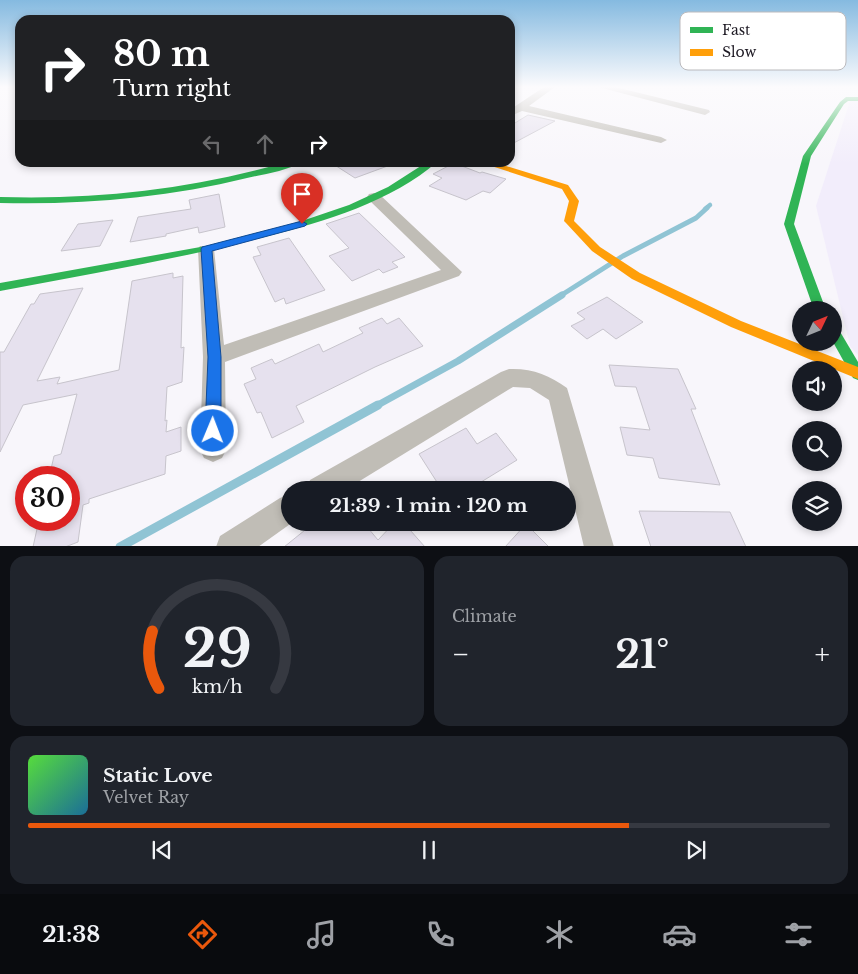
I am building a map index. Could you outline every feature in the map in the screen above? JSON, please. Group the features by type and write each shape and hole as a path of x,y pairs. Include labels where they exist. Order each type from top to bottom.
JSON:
{"street":[{"path":"543,112 661,140"},
{"path":"817,301 789,224 808,156 836,112"},
{"path":"0,200 60,201 145,193 202,185 277,167"},
{"path":"1,289 206,249 302,224 352,207 374,197 391,189 425,167"},
{"path":"499,167 565,187 574,202 569,221 596,249 636,276 736,324 858,374"},
{"path":"214,357 453,272 374,197"},
{"path":"206,249 214,357 213,450"},
{"path":"842,347 858,374"},
{"path":"335,481 509,378 526,376 543,382 559,395 599,546"},
{"path":"230,546 281,514"}],"shaded area":[{"path":"846,112 858,112 858,355 850,346 842,313 842,301 839,301 816,206"}],"building":[{"path":"528,115 555,121 515,142 515,123"},
{"path":"338,167 385,167 355,178"},
{"path":"446,167 464,167 506,179 490,193 483,191 466,200 429,186 442,178 433,174"},
{"path":"219,194 225,227 199,233 198,227 166,234 166,236 130,242 138,217 191,209 189,200"},
{"path":"359,213 405,257 392,262 398,267 383,273 379,269 352,281 329,256 349,248 326,224"},
{"path":"113,220 100,246 61,251 78,224"},
{"path":"289,238 325,290 286,304 284,298 275,302 253,257 261,255 257,247"},
{"path":"173,273 173,278 183,276 181,348 184,347 182,382 167,387 165,421 167,420 166,432 181,427 181,451 166,456 165,474 89,499 89,503 83,505 80,527 80,466 52,466 54,456 61,454 77,394 23,405 0,452 0,352 4,352 31,304 34,304 40,294 83,288 37,381 60,377 57,384 119,370 132,281"},
{"path":"607,297 643,322 616,339 603,329 587,339 571,326 585,319 577,313"},
{"path":"382,318 387,324 399,318 423,346 375,367 296,406 304,422 272,438 261,412 257,413 244,384 256,379 251,368 272,359 275,364 319,344 323,352 363,333 359,328"},
{"path":"609,365 678,369 696,409 691,409 720,485 659,478 653,458 627,455 620,427 650,430 636,387 615,386"},
{"path":"466,428 477,444 496,433 517,460 483,481 436,481 419,454"},
{"path":"639,511 730,512 746,546 651,546"},
{"path":"37,531 79,531 78,542 68,546 33,546"},
{"path":"304,531 370,531 378,540 386,531 411,531 424,546 285,546"},
{"path":"520,531 533,531 548,546 506,546"}],"waterway":[{"path":"705,209 710,205"},
{"path":"560,296 623,256 696,218 707,208"},
{"path":"376,406 458,361 562,295"},
{"path":"122,546 378,405"}],"traffic: fast":[{"path":"817,301 789,224 807,156 836,112"},
{"path":"0,200 74,200 150,194 226,181 280,167"},
{"path":"0,287 206,249 302,224 352,207 391,189 425,167"},
{"path":"842,347 858,374"}],"traffic: slow":[{"path":"499,167 565,187 574,201 569,221 596,249 636,276 736,324 858,373"}],"route":[{"path":"213,431 214,357 206,249 302,224"}]}
